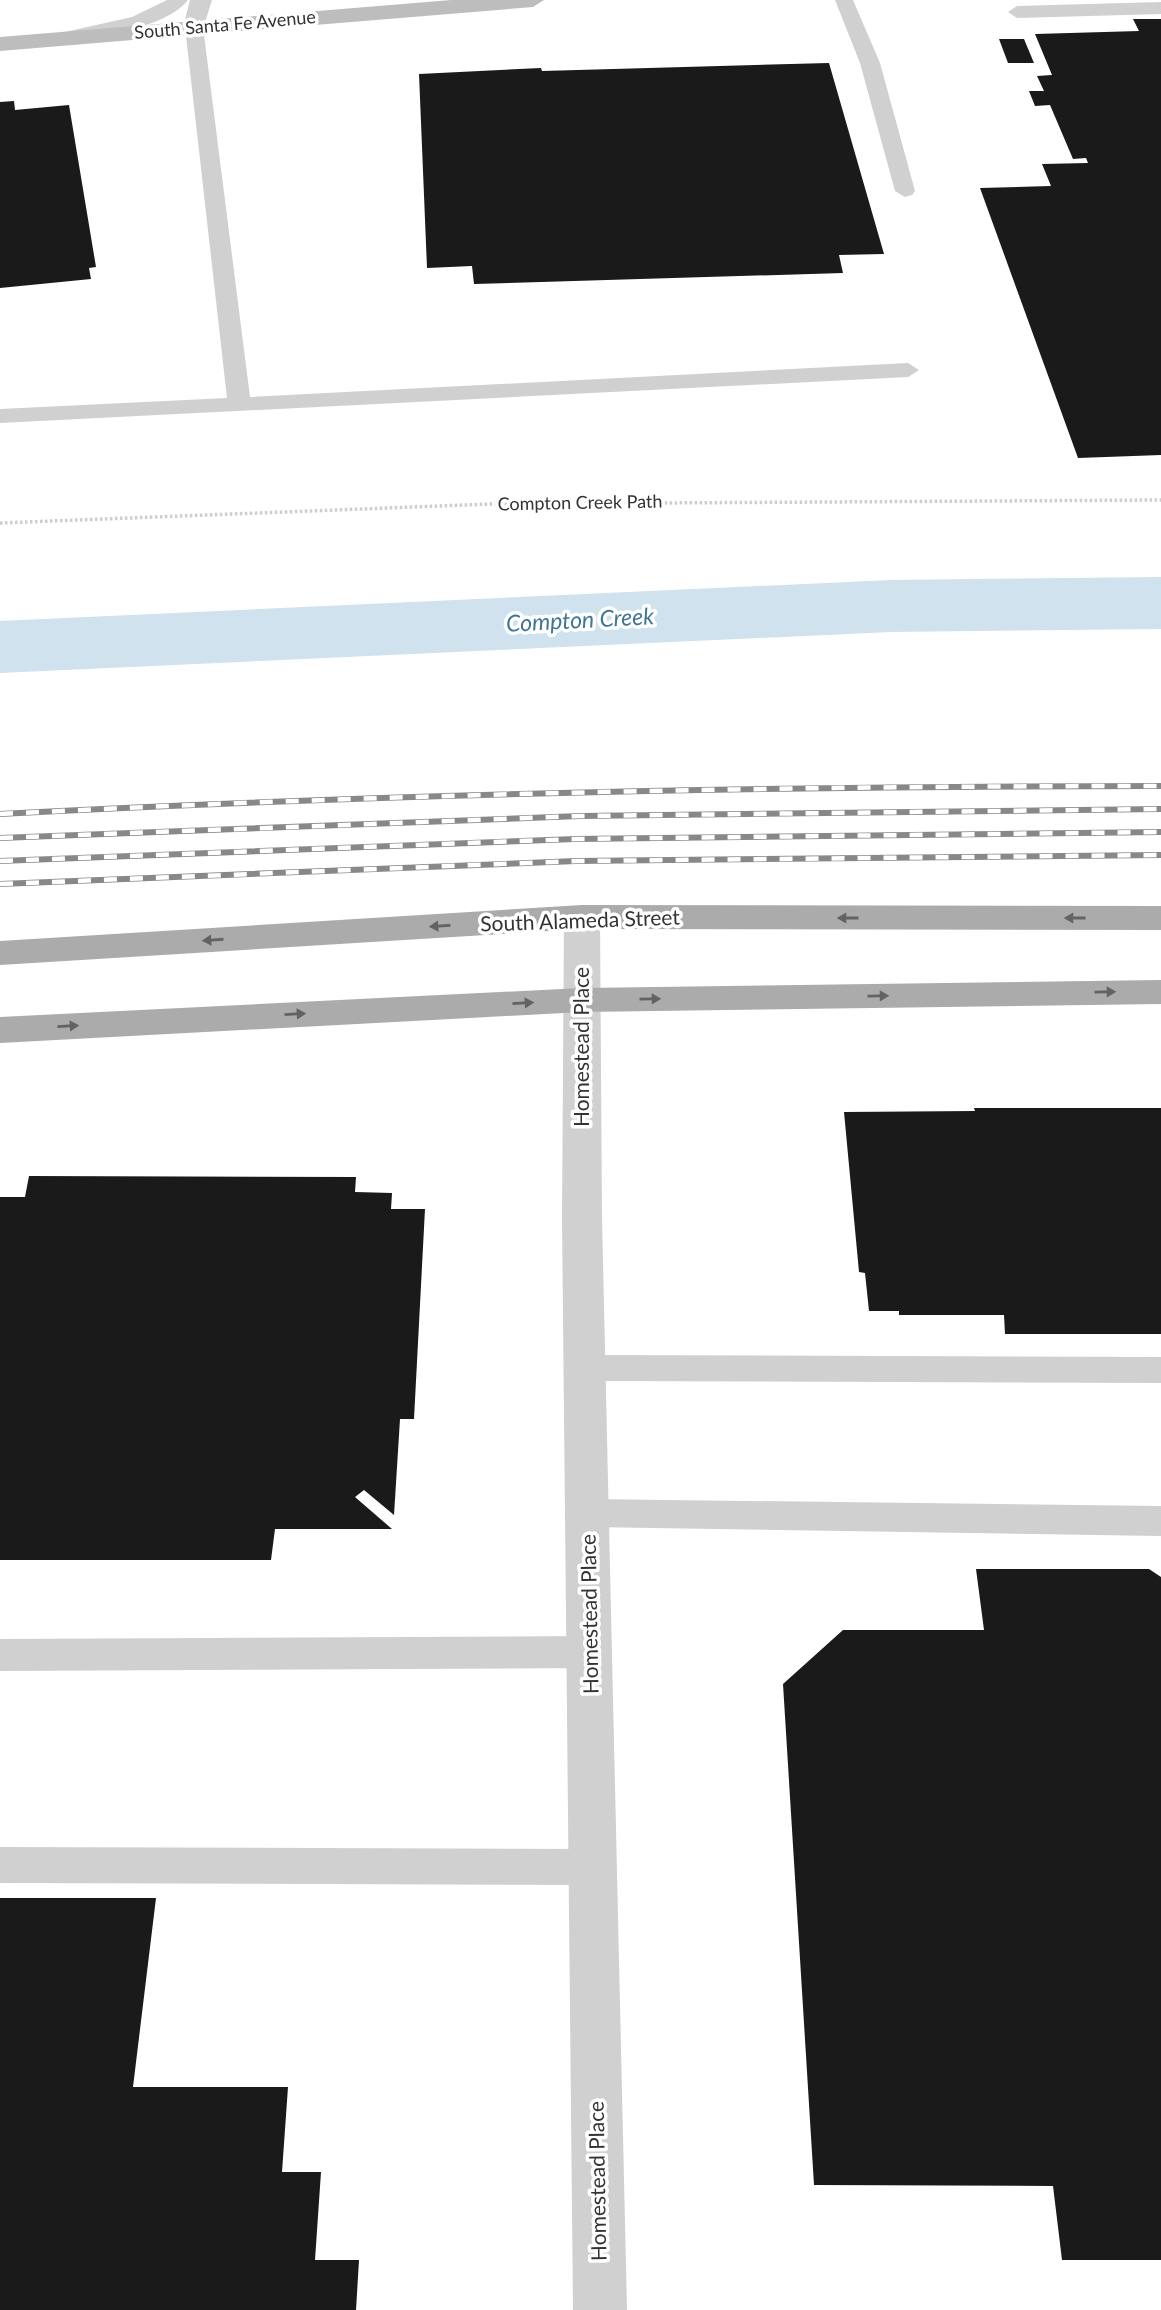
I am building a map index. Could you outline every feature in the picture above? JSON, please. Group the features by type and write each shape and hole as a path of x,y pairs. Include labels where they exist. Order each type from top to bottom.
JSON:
{"main road":[{"name":"South Santa Fe Avenue","path":"0,44 533,0"},
{"name":"South Alameda Street","path":"0,953 582,917 1161,918"},
{"path":"0,1030 582,1000 1161,992"}],"street":[{"path":"194,27 201,0"},
{"name":"Homestead Place","path":"582,917 582,1218 587,1368 600,2310"}],"lane":[{"path":"63,38 140,19 168,8 179,0"},
{"path":"844,0 870,63 905,191"},
{"path":"1017,12 1161,8"},
{"path":"194,27 239,404"},
{"path":"0,416 908,370"},
{"path":"587,1368 1161,1370"},
{"path":"589,1513 1161,1521"},
{"path":"0,1655 591,1652"},
{"path":"0,1865 594,1867"}],"path":[{"name":"Compton Creek Path","path":"0,523 491,504 1161,500"}],"building":[{"path":"1133,19 1161,19 1161,455 1078,458 980,188 1051,186 1042,164 1088,163 1086,158 1073,159 1050,105 1035,106 1029,91 1044,91 1037,76 1052,75 1035,34 1139,31"},
{"path":"999,39 1024,39 1034,63 1008,63"},
{"path":"829,63 884,254 839,255 843,273 474,284 472,266 427,268 419,74 541,68 542,71"},
{"path":"14,101 15,110 69,105 96,267 89,268 91,279 0,288 0,102"},
{"path":"974,1108 1161,1108 1161,1334 1005,1334 1004,1315 899,1315 899,1311 869,1311 865,1273 859,1272 844,1112 975,1111"},
{"path":"29,1176 356,1177 355,1192 392,1193 391,1209 425,1209 414,1419 400,1419 394,1515 364,1490 355,1497 392,1529 275,1529 271,1560 0,1560 0,1197 25,1197"},
{"path":"976,1569 1149,1569 1161,1577 1161,2260 1062,2260 1053,2186 814,2185 783,1684 843,1630 984,1630"},
{"path":"0,1898 156,1898 133,2087 288,2087 282,2172 321,2172 315,2260 359,2260 356,2310 0,2310"}],"waterway":[{"name":"Compton Creek","path":"0,647 891,606 1161,603"}],"railway":[{"path":"0,814 580,792 1161,786"},
{"path":"0,838 580,816 1161,809"},
{"path":"0,861 575,839 1161,832"},
{"path":"0,884 576,861 1161,855"}]}
